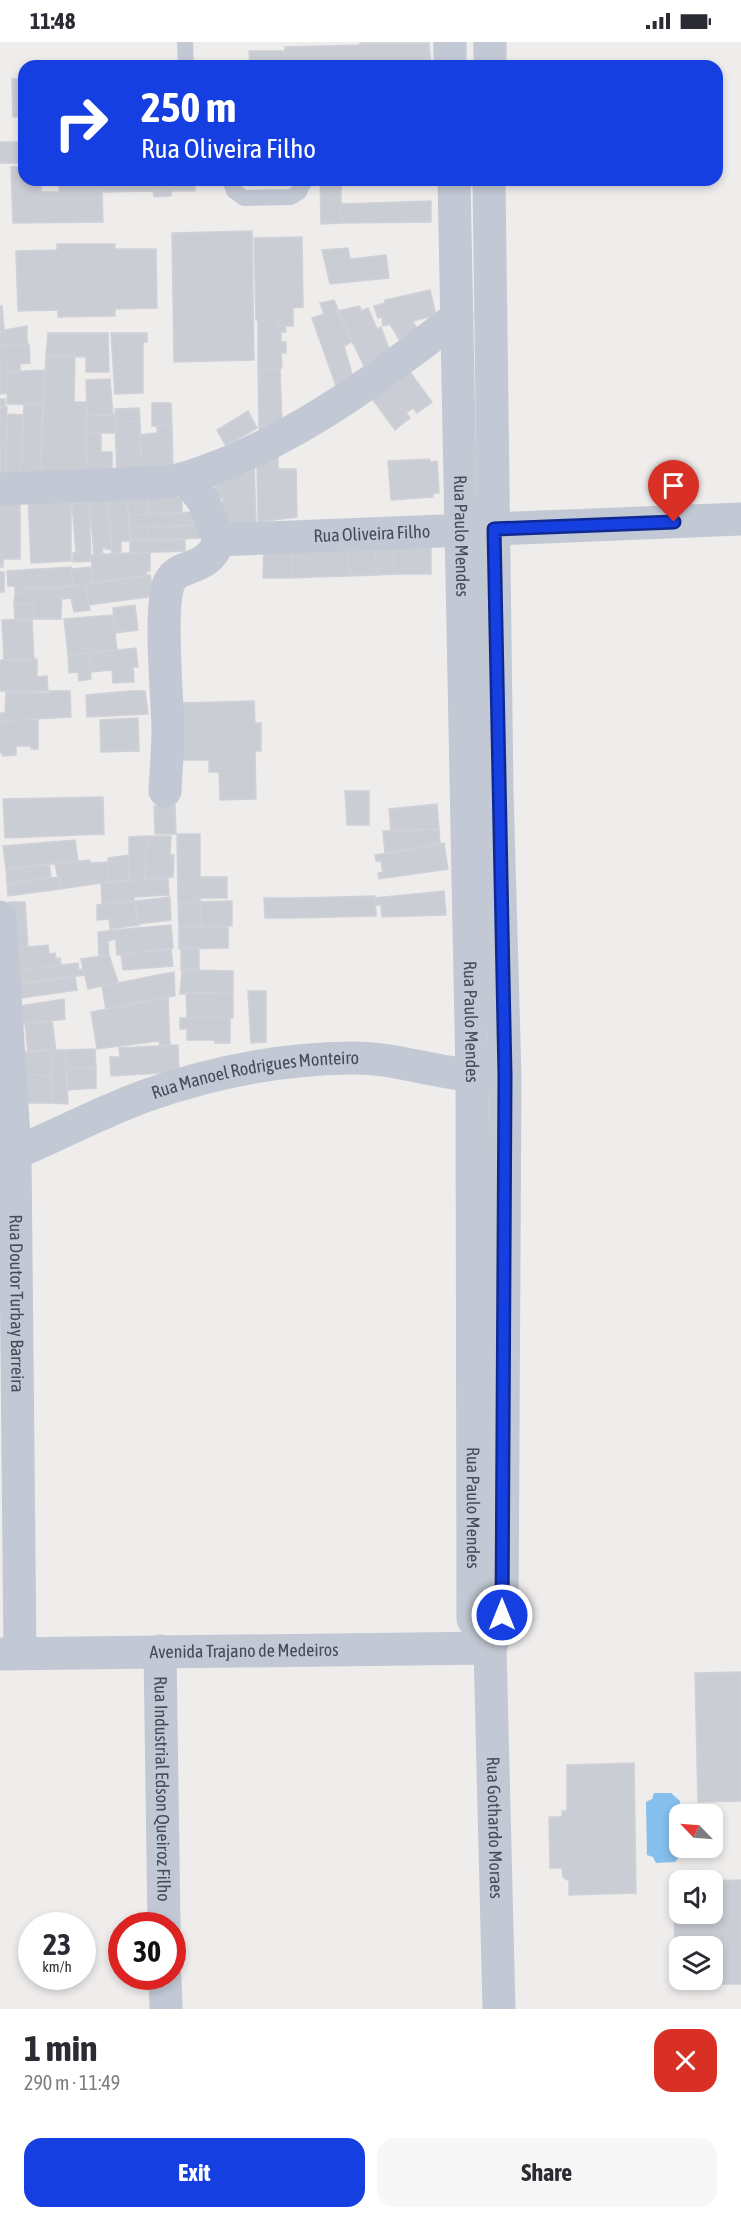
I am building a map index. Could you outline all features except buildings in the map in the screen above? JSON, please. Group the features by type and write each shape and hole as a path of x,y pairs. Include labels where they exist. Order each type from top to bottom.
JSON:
{"street":[{"path":"450,42 450,60"},
{"path":"490,42 490,60"},
{"name":"Rua Paulo Mendes","path":"454,186 460,428 478,529 497,792 505,1076 502,1615 490,1648"},
{"name":"Rua Paulo Mendes","path":"489,186 493,426 478,529 465,791 472,1077 473,1619 490,1648"},
{"path":"0,489 187,479 265,447 337,405 457,317"},
{"path":"460,428 493,426"},
{"path":"165,791 168,730 165,621 169,584 176,574 205,562 215,552 219,540 204,502 187,479"},
{"name":"Rua Oliveira Filho","path":"219,540 741,519"},
{"path":"465,791 497,792"},
{"name":"Rua Doutor Turbay Barreira","path":"0,917 15,1153 10,1654"},
{"name":"Rua Manoel Rodrigues Monteiro","path":"15,1153 143,1097 238,1070 350,1058 392,1060 472,1077 505,1076"},
{"name":"Avenida Trajano de Medeiros","path":"10,1654 490,1648"},
{"name":"Rua Gothardo Moraes","path":"490,1648 499,2009"},
{"name":"Rua Industrial Edson Queiroz Filho","path":"160,1651 164,1912"},
{"path":"165,1990 166,2009"}],"lane":[{"path":"185,42 186,60"},
{"path":"232,186 234,191 244,198 291,197 299,192 302,186"}],"water":[{"path":"654,1793 671,1793 680,1801 680,1804 669,1804 669,1858 678,1858 675,1862 656,1863 653,1857 647,1855 646,1802 652,1799"}],"route":[{"path":"502,1615 505,1076 497,792 494,529 674,522"}]}
